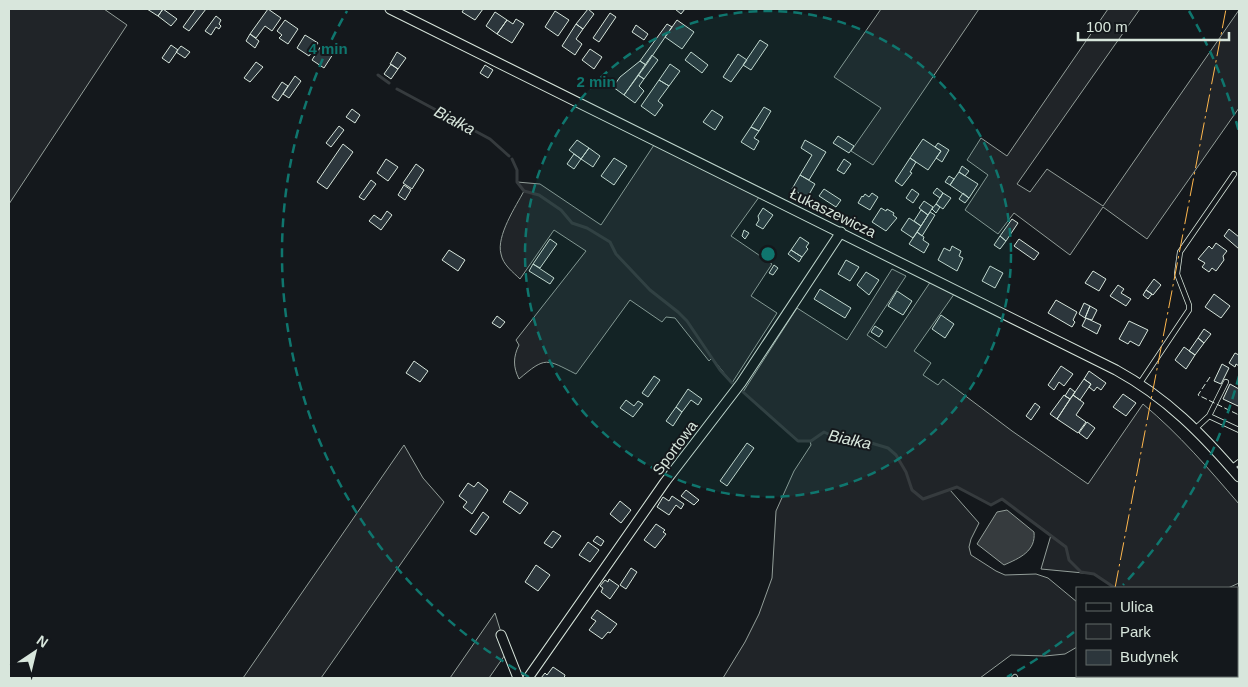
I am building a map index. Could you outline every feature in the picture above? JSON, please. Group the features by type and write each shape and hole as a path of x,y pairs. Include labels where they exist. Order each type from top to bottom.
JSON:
{"street":[{"name":"Łukaszewicza","path":"390,9 656,142 842,232 1140,383 1175,410 1239,477"},
{"name":"Sportowa","path":"528,678 654,498 741,383 842,232"},
{"path":"501,635 518,678"}],"lane":[{"path":"1140,383 1189,310 1177,274 1180,252 1234,174"},
{"path":"1195,429 1209,416 1226,382"},
{"path":"1209,416 1239,430"},
{"path":"1231,468 1239,462"}],"green space":[{"path":"9,9 104,9 127,25 9,204"},
{"path":"881,9 979,9 873,165 851,151 881,108 834,77"},
{"path":"1108,9 1140,9 1017,184 1030,192 1047,169 1103,206 1239,10 1239,108 1147,239 1103,207 1070,255 1014,213 998,234 965,210 988,175 967,160 981,138 1007,156"},
{"path":"656,142 762,193 731,236 772,264 751,296 777,313 732,383 712,358 709,361 675,318 666,317 662,322 630,300 576,374 558,365 546,362 535,366 519,379 515,366 519,345 516,340 586,251 554,230 520,279 511,271 502,258 500,247 504,230 524,191 517,182 540,184 601,225"},
{"path":"892,269 906,276 867,335 886,348 933,278 957,290 914,351 931,363 923,375 938,385 943,379 1012,431 1088,484 1143,404 1193,452 1239,504 1239,583 1230,587 1114,587 1094,574 1041,569 1051,535 1002,499 991,505 957,487 950,490 979,523 969,547 971,555 1005,575 1036,574 1048,578 1076,601 1076,648 1065,654 1045,656 1011,655 980,678 723,678 745,642 759,614 772,578 776,511 794,471 811,445 810,441 798,441 743,392 797,308 847,340"},
{"path":"404,445 423,478 444,502 321,678 243,678"},
{"path":"495,613 507,652 489,678 450,678"}],"shaded area":[{"path":"1007,510 1034,532 1034,539 1026,553 1004,565 977,544 997,512"}],"building":[{"path":"147,9 163,9 158,16"},
{"path":"163,9 177,19 171,26 158,16"},
{"path":"196,9 206,9 189,31 183,27"},
{"path":"268,9 281,18 272,31 265,26 256,38 250,34"},
{"path":"464,9 483,9 475,20 462,12"},
{"path":"588,9 594,14 583,29 576,24"},
{"path":"675,9 685,9 681,14"},
{"path":"555,11 569,20 558,36 545,27"},
{"path":"495,12 507,20 497,34 486,26"},
{"path":"610,13 616,17 599,42 593,38"},
{"path":"216,16 221,20 219,24 221,26 219,29 216,27 211,35 205,31"},
{"path":"516,19 524,24 512,43 497,34 507,20 513,24"},
{"path":"285,20 298,29 288,44 279,38 282,35 277,31"},
{"path":"677,20 694,32 682,49 665,37"},
{"path":"576,24 583,29 576,39 582,44 575,55 562,46"},
{"path":"667,24 672,27 646,65 640,61"},
{"path":"636,25 648,34 644,40 632,32"},
{"path":"250,34 259,41 255,48 246,41"},
{"path":"305,35 318,43 309,56 297,48"},
{"path":"760,40 768,45 751,70 743,65"},
{"path":"171,45 178,50 169,63 162,58"},
{"path":"181,46 190,52 185,58 176,52"},
{"path":"321,46 333,54 324,68 312,60"},
{"path":"590,49 602,57 594,69 582,60"},
{"path":"397,52 406,58 398,69 390,64"},
{"path":"691,52 708,65 702,73 685,60"},
{"path":"738,54 747,60 731,82 723,77"},
{"path":"652,55 658,60 644,79 638,75"},
{"path":"640,61 646,65 624,95 613,87 620,77"},
{"path":"256,62 263,67 250,82 244,78"},
{"path":"391,64 398,69 391,79 384,74"},
{"path":"670,64 680,71 669,86 659,80"},
{"path":"485,65 493,70 488,78 480,73"},
{"path":"638,75 644,79 639,86 644,91 635,103 624,95"},
{"path":"295,76 301,81 289,98 283,94"},
{"path":"659,80 669,86 658,101 663,105 655,116 641,106"},
{"path":"282,82 288,86 278,101 272,97"},
{"path":"764,107 771,111 759,131 751,127"},
{"path":"352,109 360,115 355,123 346,117"},
{"path":"712,110 723,117 715,130 703,122"},
{"path":"339,126 344,130 331,147 326,143"},
{"path":"751,127 759,131 754,138 759,141 754,150 741,142"},
{"path":"838,136 854,146 849,153 833,143"},
{"path":"923,139 941,151 928,170 910,158"},
{"path":"577,140 589,148 581,159 569,150"},
{"path":"805,140 826,152 809,180 800,175 812,155 801,148"},
{"path":"938,143 949,150 942,162 936,158 941,151 935,147"},
{"path":"343,144 353,152 327,189 317,182"},
{"path":"589,148 600,156 593,167 581,159"},
{"path":"574,154 581,159 574,169 567,164"},
{"path":"614,158 627,166 614,185 601,176"},
{"path":"910,158 916,162 910,172 912,173 902,186 895,181"},
{"path":"386,159 398,167 388,181 377,173"},
{"path":"844,159 851,164 844,174 837,170"},
{"path":"416,164 424,170 412,189 403,183"},
{"path":"962,166 969,171 965,176 959,172"},
{"path":"959,172 978,184 969,198 950,185"},
{"path":"800,175 815,184 807,198 792,189"},
{"path":"949,176 954,179 950,185 945,182"},
{"path":"371,180 376,184 364,200 359,197"},
{"path":"404,185 411,190 405,200 398,195"},
{"path":"937,188 943,193 940,198 933,193"},
{"path":"824,189 841,200 836,207 819,196"},
{"path":"912,189 919,194 913,203 906,198"},
{"path":"872,193 878,197 870,210 858,203 862,196 865,194 869,197"},
{"path":"943,193 951,198 943,209 936,204"},
{"path":"963,193 969,198 965,203 959,199"},
{"path":"924,201 933,207 928,215 919,208"},
{"path":"936,204 940,207 936,213 932,209"},
{"path":"763,208 773,215 763,229 756,225 759,220 758,216"},
{"path":"881,208 894,213 893,215 897,218 886,231 872,222"},
{"path":"921,210 928,215 921,226 914,221"},
{"path":"387,211 392,215 381,230 369,221 374,215 381,220"},
{"path":"930,212 935,215 922,236 917,232"},
{"path":"909,218 921,226 913,238 901,230"},
{"path":"1012,219 1018,223 1006,241 1000,236"},
{"path":"1229,229 1239,237 1239,249 1224,236"},
{"path":"744,230 749,233 745,239 742,236"},
{"path":"917,232 929,244 924,253 909,244"},
{"path":"1000,236 1006,241 1000,249 994,245"},
{"path":"800,237 809,243 806,247 808,249 802,257 791,250"},
{"path":"550,239 557,244 540,268 533,264"},
{"path":"1019,239 1039,253 1034,260 1014,246"},
{"path":"1216,243 1227,251 1223,256 1224,260 1216,271 1212,268 1209,272 1202,267 1205,263 1198,259 1209,246 1212,249"},
{"path":"952,246 961,251 959,256 963,258 957,271 938,260 944,248 950,251"},
{"path":"449,250 465,260 458,271 442,260"},
{"path":"791,250 802,257 799,262 788,254"},
{"path":"846,260 859,267 850,281 838,274"},
{"path":"533,264 554,278 550,284 529,271"},
{"path":"774,265 778,268 773,275 769,273"},
{"path":"990,266 1003,273 995,288 982,281"},
{"path":"1093,271 1106,279 1099,291 1085,283"},
{"path":"866,272 879,280 869,295 857,285"},
{"path":"1154,279 1161,285 1153,295 1146,290"},
{"path":"1118,285 1124,289 1121,293 1131,299 1126,306 1110,296"},
{"path":"820,289 851,308 845,318 814,299"},
{"path":"1146,290 1152,294 1148,299 1143,295"},
{"path":"897,291 912,301 903,315 888,306"},
{"path":"1214,294 1230,306 1221,318 1205,307"},
{"path":"1056,300 1077,312 1072,327 1048,313"},
{"path":"1084,303 1090,306 1085,318 1079,314"},
{"path":"1090,306 1097,310 1092,320 1085,318"},
{"path":"941,315 954,324 945,338 932,329"},
{"path":"497,316 505,322 500,328 492,323"},
{"path":"1086,318 1101,325 1097,334 1082,326"},
{"path":"1129,321 1148,330 1139,346 1130,341 1128,344 1119,339"},
{"path":"875,326 883,331 879,337 871,332"},
{"path":"1204,329 1211,334 1204,343 1198,338"},
{"path":"1198,338 1204,343 1195,355 1189,351"},
{"path":"1184,347 1195,355 1186,369 1175,360"},
{"path":"1235,353 1239,355 1239,366 1236,364 1235,367 1229,363"},
{"path":"414,361 428,371 420,382 406,373"},
{"path":"1222,364 1229,368 1221,384 1214,381"},
{"path":"1061,366 1073,374 1064,386 1059,382 1054,390 1048,385"},
{"path":"1089,371 1106,383 1101,390 1097,387 1094,391 1089,387 1091,384 1084,379"},
{"path":"654,376 660,380 648,397 642,393"},
{"path":"1084,379 1091,384 1080,400 1073,395"},
{"path":"1230,384 1239,389 1238,406 1223,399"},
{"path":"1070,388 1075,392 1070,399 1065,396"},
{"path":"688,389 702,399 698,405 691,400 682,412 676,407"},
{"path":"1123,394 1136,403 1126,416 1113,407"},
{"path":"1064,395 1070,399 1057,419 1050,414"},
{"path":"1073,395 1084,403 1076,415 1086,422 1078,433 1057,419"},
{"path":"626,400 634,406 638,401 643,404 633,417 620,408"},
{"path":"1035,403 1040,407 1031,420 1026,416"},
{"path":"676,407 682,412 673,426 666,421"},
{"path":"1087,422 1095,428 1087,439 1079,433"},
{"path":"747,443 754,448 727,486 720,481"},
{"path":"478,482 488,490 472,514 463,507 467,502 459,496 468,483 474,487"},
{"path":"686,490 699,500 694,505 681,496"},
{"path":"510,491 528,503 520,514 503,502"},
{"path":"672,496 684,504 681,509 676,505 669,515 657,507 663,497 669,501"},
{"path":"620,501 631,510 621,523 610,514"},
{"path":"483,512 489,517 476,535 470,531"},
{"path":"656,524 665,530 663,532 666,534 655,548 644,540"},
{"path":"553,531 561,536 552,548 544,543"},
{"path":"597,536 604,541 601,546 593,541"},
{"path":"588,542 599,550 590,562 579,555"},
{"path":"536,565 550,575 538,591 525,582"},
{"path":"631,568 637,572 626,589 620,585"},
{"path":"609,579 619,586 610,599 601,592 603,588 600,586 605,580 608,582"},
{"path":"597,610 617,624 602,639 589,630 596,621 591,618"},
{"path":"553,667 565,675 564,678 541,678 545,673 547,675"}],"waterway":[{"name":"Białka","path":"378,75 389,83"},
{"name":"Białka","path":"397,89 490,139 509,156"},
{"name":"Białka","path":"512,159 517,170 517,182 524,191 539,195 561,210 572,223 587,228 610,242 616,254 650,290 687,321 720,370 732,383"},
{"name":"Białka","path":"743,392 798,441 811,441 824,432 841,440 851,437 888,448 896,455 906,472 912,490 923,499 957,487 991,505 1002,499 1066,547 1069,560 1081,572 1094,574 1114,587"}],"fence":[{"path":"1210,377 1198,395 1239,415"}],"power":[{"path":"1115,587 1226,9"}]}
